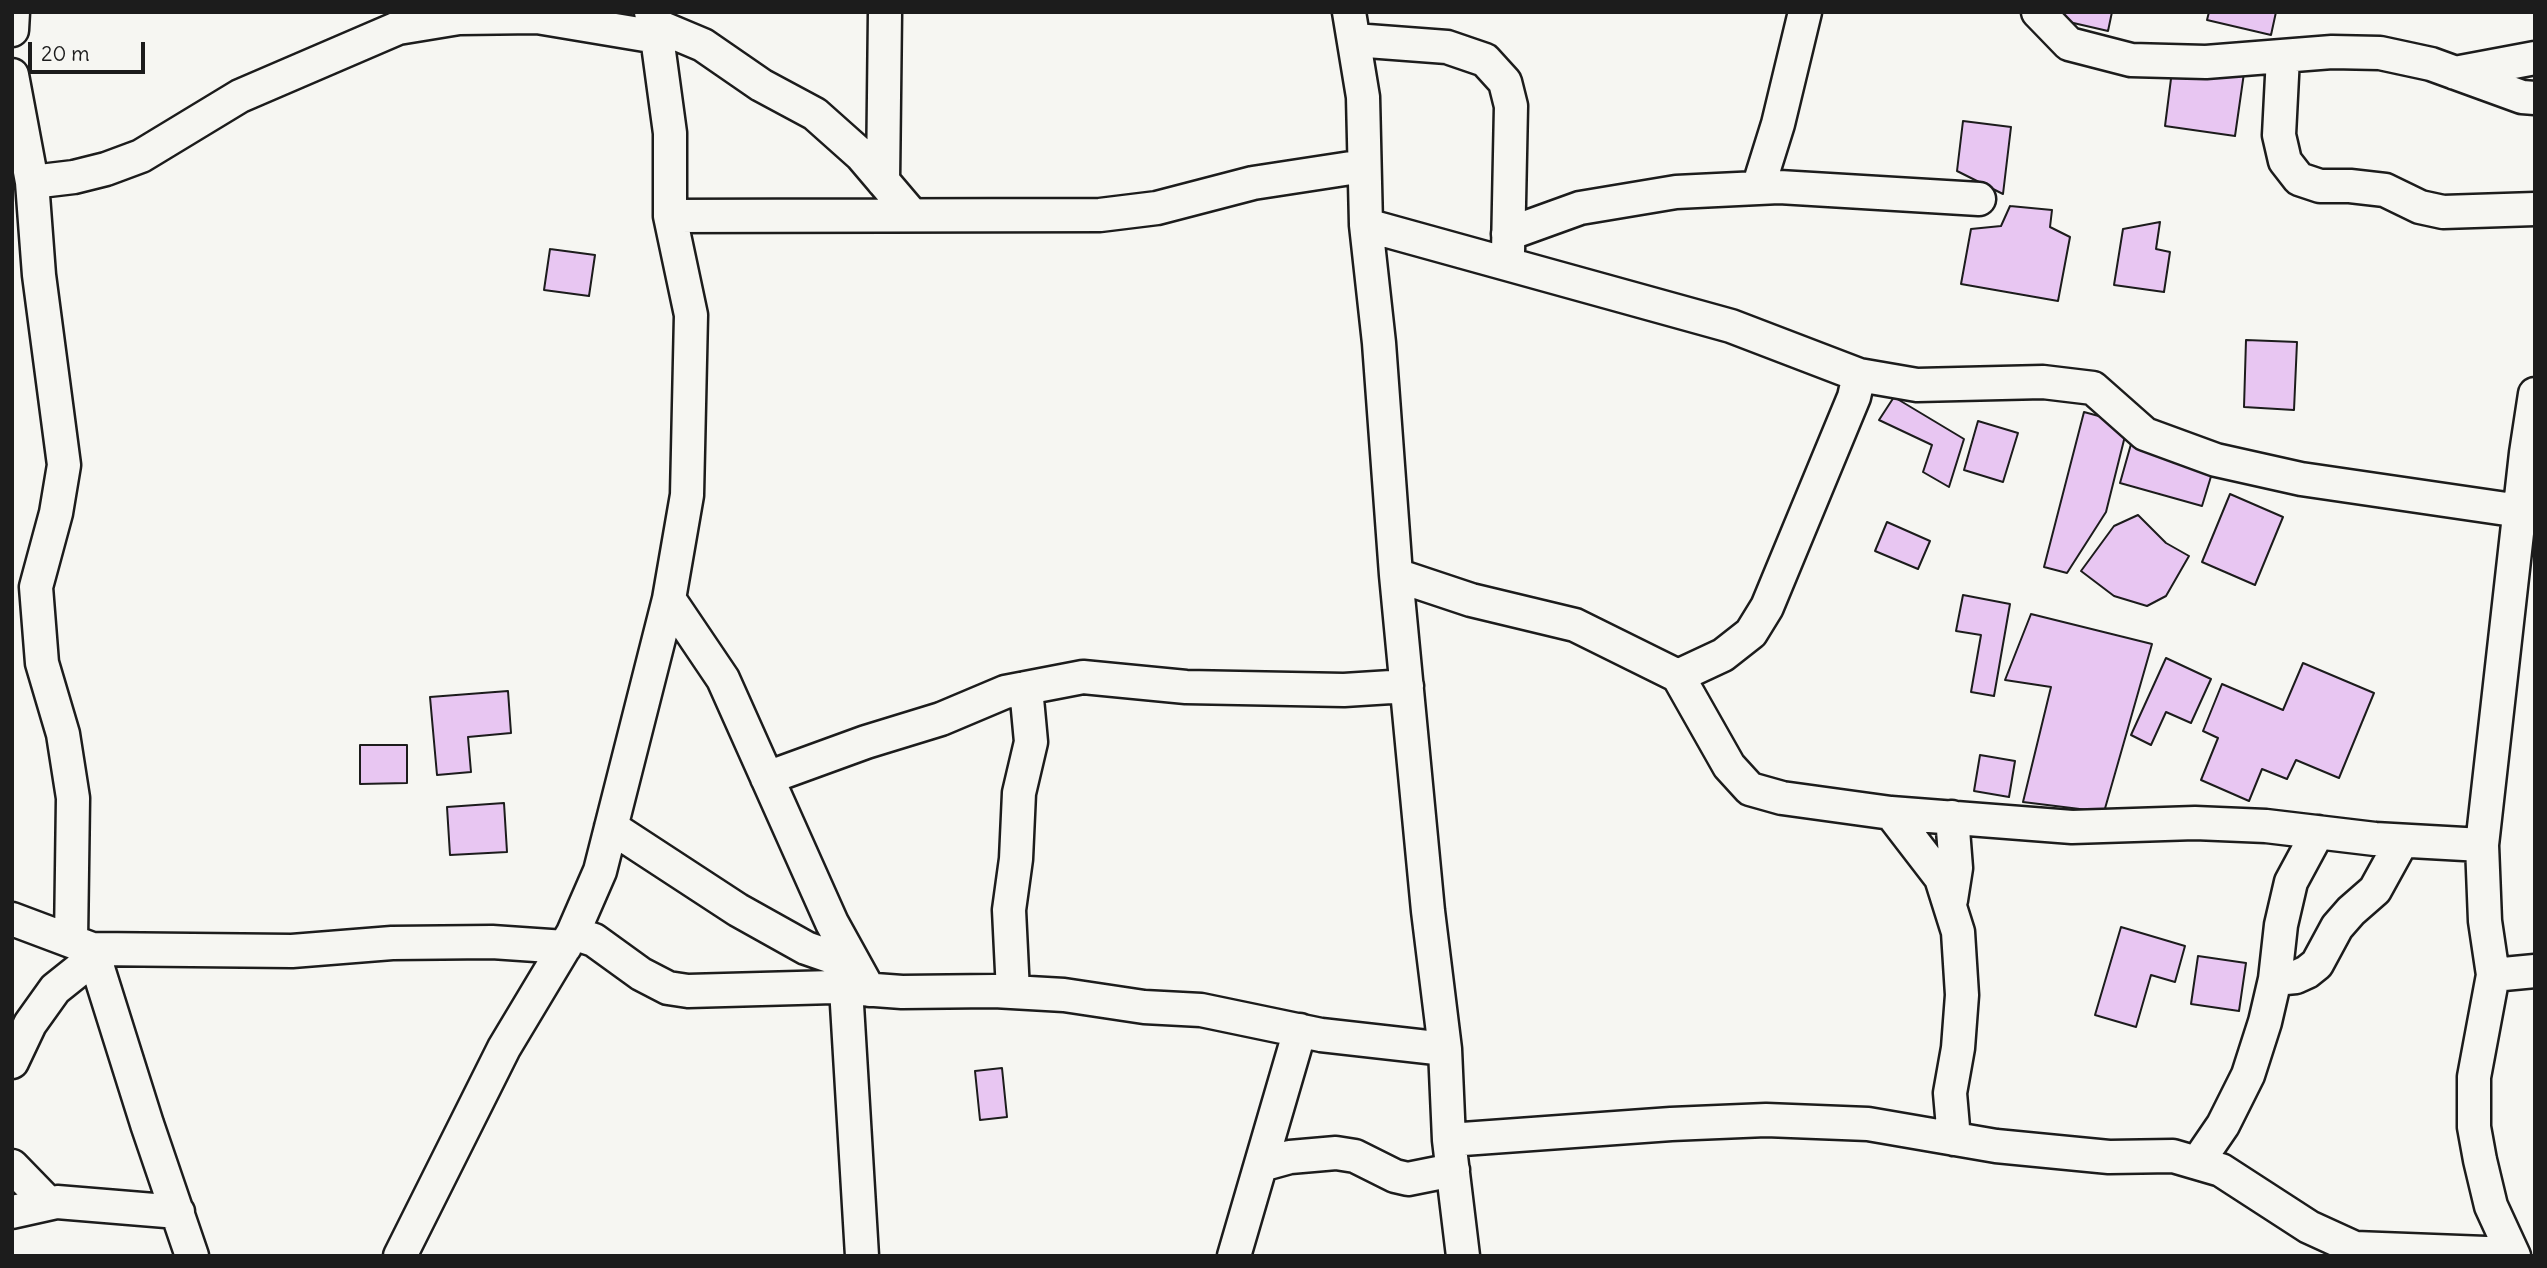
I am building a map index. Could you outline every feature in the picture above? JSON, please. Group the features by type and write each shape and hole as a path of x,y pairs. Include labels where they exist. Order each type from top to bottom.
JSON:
{"street":[{"path":"12,30 13,12"},
{"path":"883,181 885,12"},
{"path":"1758,188 1805,12"},
{"path":"2038,12 2070,44 2131,60 2206,62 2332,52 2380,52 2431,64 2522,97 2535,98"},
{"path":"32,182 74,177 141,156 240,96 398,28 466,15 537,17 654,24 703,45 761,85 815,114 861,155 912,215"},
{"path":"400,1256 504,1048 569,940 600,871 669,599 687,495 691,315 670,216 670,133 654,24"},
{"path":"1463,1256 1451,1155 1445,1049 1428,911 1396,575 1379,343 1366,225 1363,97 1351,26 1447,47 1485,60 1505,82 1511,106 1508,248"},
{"path":"2283,57 2279,135 2285,161 2299,179 2320,186 2385,190 2420,207 2443,212 2535,209"},
{"path":"2455,73 2535,58"},
{"path":"12,75 32,182 38,275 64,465 56,513 36,587 42,663 63,734 73,798 86,949 192,1256"},
{"path":"670,216 1112,214 1157,208 1253,183 1364,166"},
{"path":"1508,248 1580,208 1676,192 1779,187 1979,199"},
{"path":"1366,225 1508,248 1731,326 1859,375 1917,385 2043,382 2093,388 2146,434 2216,460 2301,479 2520,511"},
{"path":"1678,676 1723,655 1751,633 1767,607 1854,397 1859,375"},
{"path":"1261,1165 1290,1157 1336,1153 1356,1156 1395,1176 1408,1179 1451,1155 1671,1124 1766,1120 1868,1124 1996,1146 2109,1157 2173,1156 2221,1170 2309,1227 2356,1248 2513,1255 2491,1206 2474,1127 2474,1077 2493,975 2485,921 2482,845 2535,394"},
{"path":"1396,575 1471,600 1575,625 1678,676 1729,766 1750,789 1782,798 1891,813 2072,827 2195,822 2266,826 2402,841 2482,845"},
{"path":"669,599 723,679 857,981 862,1256"},
{"path":"767,778 866,742 941,719 1004,692 1083,677 1186,687 1344,690 1407,686"},
{"path":"1013,992 1009,911 1016,859 1019,793 1031,742 1026,688"},
{"path":"1891,813 1941,878 1958,932 1962,995 1958,1048 1950,1093 1954,1139"},
{"path":"1950,908 1956,868 1952,817"},
{"path":"611,827 857,981"},
{"path":"2197,1163 2223,1125 2248,1075 2275,979 2281,925 2291,882 2318,832"},
{"path":"2275,979 2296,977 2317,964 2337,927 2375,890 2402,841"},
{"path":"12,919 86,949 292,951 392,943 594,940 641,974 668,988 688,991 857,981 1064,995 1144,1007 1201,1010 1300,1030 1445,1049"},
{"path":"12,1062 30,1024 86,949"},
{"path":"2493,975 2535,971"},
{"path":"1234,1256 1300,1030"},
{"path":"12,1166 48,1203"},
{"path":"12,1212 48,1203 89,1203 178,1212"}],"building":[{"path":"2056,12 2112,12 2108,31 2056,19"},
{"path":"2209,12 2276,12 2271,35 2207,20"},
{"path":"2173,63 2244,73 2235,136 2165,126"},
{"path":"1963,121 2011,127 2003,194 1957,171"},
{"path":"2010,206 2052,210 2050,227 2070,237 2058,301 1961,284 1971,229 2001,226"},
{"path":"2160,222 2156,249 2170,252 2164,292 2114,285 2123,229"},
{"path":"550,249 595,255 589,296 544,290"},
{"path":"2246,340 2297,342 2294,410 2244,407"},
{"path":"1894,397 1964,439 1949,487 1923,472 1932,445 1879,420"},
{"path":"2084,412 2128,424 2106,512 2067,573 2044,567"},
{"path":"1978,421 2018,433 2003,482 1964,470"},
{"path":"2133,437 2216,460 2202,506 2120,483"},
{"path":"2230,494 2283,517 2255,585 2202,562"},
{"path":"2138,515 2166,543 2189,556 2166,596 2147,606 2114,596 2081,571 2114,526"},
{"path":"1887,522 1930,541 1918,569 1875,551"},
{"path":"1963,595 2010,604 1994,696 1971,692 1981,635 1956,631"},
{"path":"2031,614 2152,644 2104,812 2023,802 2051,687 2005,680"},
{"path":"2166,658 2211,679 2191,723 2166,712 2151,745 2131,735"},
{"path":"2303,663 2374,693 2339,778 2296,760 2287,779 2262,769 2249,801 2201,780 2218,738 2203,731 2222,684 2283,710"},
{"path":"508,691 511,733 468,737 471,772 437,775 430,697"},
{"path":"360,745 407,745 407,783 360,784"},
{"path":"1980,755 2015,761 2009,797 1974,791"},
{"path":"504,803 507,852 450,855 447,807"},
{"path":"2121,927 2185,946 2175,982 2151,975 2136,1027 2095,1015"},
{"path":"2198,956 2246,963 2239,1011 2191,1004"},
{"path":"1002,1068 1007,1117 980,1120 975,1071"}]}
